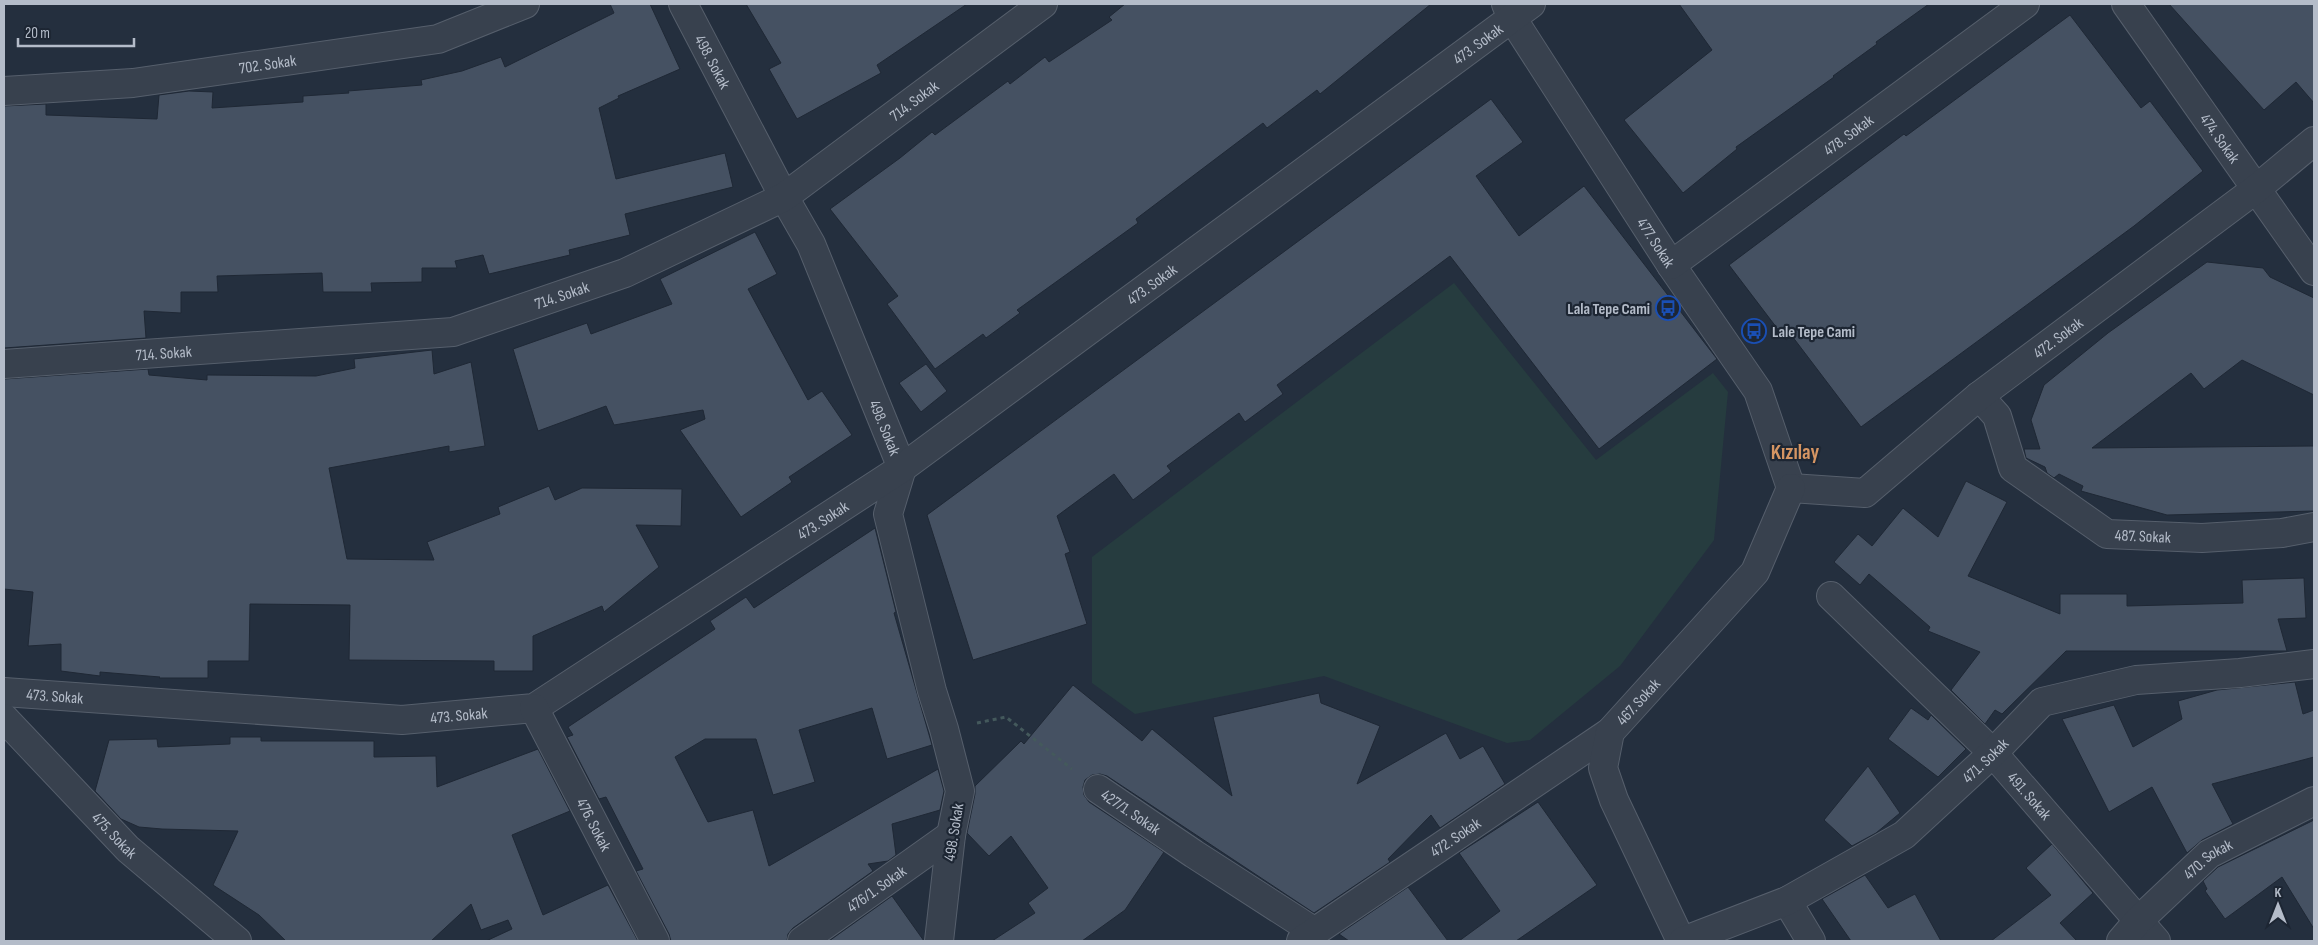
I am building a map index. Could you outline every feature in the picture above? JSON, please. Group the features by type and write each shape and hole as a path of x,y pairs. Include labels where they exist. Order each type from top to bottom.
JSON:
{"street":[{"name":"702. Sokak","path":"4,91 133,83 438,39 524,4"},
{"name":"498. Sokak","path":"683,4 784,197 811,244 902,468 888,514 932,691 960,792 951,835 939,941"},
{"name":"714. Sokak","path":"4,364 453,332 625,273 784,197 1043,4"},
{"name":"478. Sokak","path":"1671,265 2025,4"},
{"name":"474. Sokak","path":"2126,4 2314,271"},
{"name":"477. Sokak","path":"1517,8 1671,265 1758,391 1791,488"},
{"name":"473. Sokak","path":"4,692 402,720 534,708 902,468 1517,8"},
{"name":"472. Sokak","path":"1791,488 1865,493 1979,396 2256,189 2314,141"},
{"name":"487. Sokak","path":"1979,396 1997,416 2013,468 2107,534 2202,538 2282,532 2314,527"},
{"name":"467. Sokak","path":"1682,941 1608,784 1603,768 1610,732 1755,572 1791,488"},
{"name":"491. Sokak","path":"1831,596 1993,753 2129,931 2156,941"},
{"name":"471. Sokak","path":"1682,941 1787,901 1904,835 1993,753 2042,702 2136,680 2240,673 2314,664"},
{"name":"476. Sokak","path":"534,708 656,941"},
{"name":"475. Sokak","path":"4,718 128,849 237,941"},
{"name":"472. Sokak","path":"1308,936 1610,732"},
{"name":"427/1. Sokak","path":"1098,789 1194,854 1308,936"},
{"name":"470. Sokak","path":"2129,931 2209,854 2314,801"},
{"name":"476/1. Sokak","path":"802,941 951,835"},
{"path":"1787,901 1811,941"}],"path":[{"name":"427/1. Sokak","path":"944,729 1006,717 1098,789"}],"green space":[{"path":"1454,283 1596,460 1713,373 1728,392 1714,540 1620,666 1530,740 1507,743 1324,676 1135,714 1092,683 1092,557"}],"building":[{"path":"610,4 650,4 680,69 618,96 619,98 599,108 616,179 725,153 733,187 625,214 630,235 569,250 570,255 489,274 483,255 455,261 457,268 422,268 422,282 371,283 372,292 323,292 322,273 217,276 218,292 181,292 181,313 144,311 146,338 4,348 4,106 46,104 46,115 157,119 159,95 189,91 213,92 212,108 303,102 303,96 422,85 421,80 462,71 501,57 505,67 614,13"},
{"path":"746,4 967,4 877,65 881,73 797,119 769,69 781,63"},
{"path":"1125,4 1431,4 1320,94 1317,90 1267,128 1263,123 1136,219 1138,223 1017,310 1020,313 986,338 983,334 935,369 887,304 898,296 830,209 932,132 935,135 1008,81 1010,84 1045,57 1049,62 1112,20 1109,17"},
{"path":"1679,4 1929,4 1876,42 1877,44 1834,77 1736,147 1737,149 1683,193 1624,120 1712,50"},
{"path":"2169,4 2314,4 2314,103 2296,82 2264,110"},
{"path":"2070,15 2141,108 2150,101 2203,171 2134,226 1861,427 1792,336 1786,340 1729,265 1904,134 1906,136"},
{"path":"1491,99 1523,142 1476,176 1519,236 1584,186 1717,359 1599,449 1450,256 1277,385 1283,394 1245,422 1239,413 1167,466 1171,471 1133,500 1114,474 1057,516 1070,552 1065,554 1087,624 973,660 927,515"},
{"path":"755,232 777,274 748,289 808,400 822,391 852,435 789,477 792,482 741,517 680,430 705,419 703,410 614,425 606,406 538,431 513,349 587,323 591,334 672,304 660,279"},
{"path":"2207,262 2263,268 2270,277 2314,298 2314,395 2242,360 2204,389 2191,373 2092,448 2314,446 2314,511 2167,515 2081,491 2083,486 2059,474 2054,478 2047,473 2045,467 2026,458 2024,449 2040,449 2031,420 2044,385 2108,333"},
{"path":"432,350 434,374 471,362 485,446 449,452 449,446 329,468 347,559 434,560 427,542 500,514 498,507 549,486 555,500 582,488 682,489 681,526 636,525 659,567 604,612 602,606 533,636 533,671 494,671 494,661 349,660 350,605 250,604 249,661 208,661 208,678 159,678 100,672 100,676 61,671 61,644 28,646 33,592 4,589 4,379 148,369 149,375 207,380 207,375 316,376 355,368 354,359"},
{"path":"926,364 947,391 921,412 899,383"},
{"path":"1966,481 2007,502 1968,576 2060,614 2060,594 2127,594 2127,606 2243,603 2242,580 2304,578 2306,618 2278,619 2287,651 2066,651 2002,714 1995,710 1985,724 1951,690 1980,652 1928,631 1930,627 1869,574 1860,585 1834,562 1858,534 1872,546 1903,508 1938,537"},
{"path":"875,528 896,612 894,613 932,745 887,759 872,708 799,730 815,782 773,795 756,739 705,739 675,757 708,822 753,810 769,866 938,769 944,791 940,810 892,824 896,855 888,861 868,864 873,871 793,928 788,934 787,941 671,941 636,871 643,869 606,797 599,799 567,737 573,735 568,727 715,629 710,621 746,597 754,608"},
{"path":"2295,682 2303,714 2314,710 2314,757 2212,784 2233,824 2202,840 2187,853 2152,787 2109,812 2062,719 2114,705 2133,747 2182,719 2178,701 2217,690"},
{"path":"1073,685 1142,741 1152,729 1232,796 1213,717 1319,693 1321,703 1380,726 1357,784 1446,733 1460,759 1483,746 1505,784 1440,828 1431,815 1388,859 1390,862 1314,913 1107,776 1100,774 1092,775 1085,780 1083,787 1084,795 1089,802 1164,852 1125,910 1082,941 992,941 1035,913 1028,903 1048,888 1011,836 989,856 967,833 975,786 1021,741 1024,744"},
{"path":"1911,708 1928,720 1931,715 1966,749 1938,777 1888,739"},
{"path":"230,737 261,737 261,741 374,741 374,757 436,756 437,787 538,749 570,811 512,835 543,915 608,885 638,941 486,941 512,929 508,920 481,930 471,904 431,941 286,941 259,915 213,885 238,831 139,827 121,819 95,791 109,740 157,739 158,747 230,744"},
{"path":"1868,766 1900,813 1876,833 1852,846 1824,820"},
{"path":"1538,802 1597,885 1516,941 1459,941 1500,911 1459,853"},
{"path":"2314,820 2314,929 2282,877 2225,919 2205,891 2207,889 2203,881 2218,867"},
{"path":"2052,844 2093,893 2060,923 2077,941 1991,941 2051,895 2026,868"},
{"path":"1865,875 1888,908 1915,894 1941,941 1851,941 1822,899"},
{"path":"1408,887 1448,941 1349,941 1339,934"},
{"path":"892,896 924,941 829,941"}],"place":[{"name":"Lala Tepe Cami","path":"1668,308"},
{"name":"Lale Tepe Cami","path":"1754,331"}],"district":[{"name":"Kızılay","path":"1795,452"}]}
